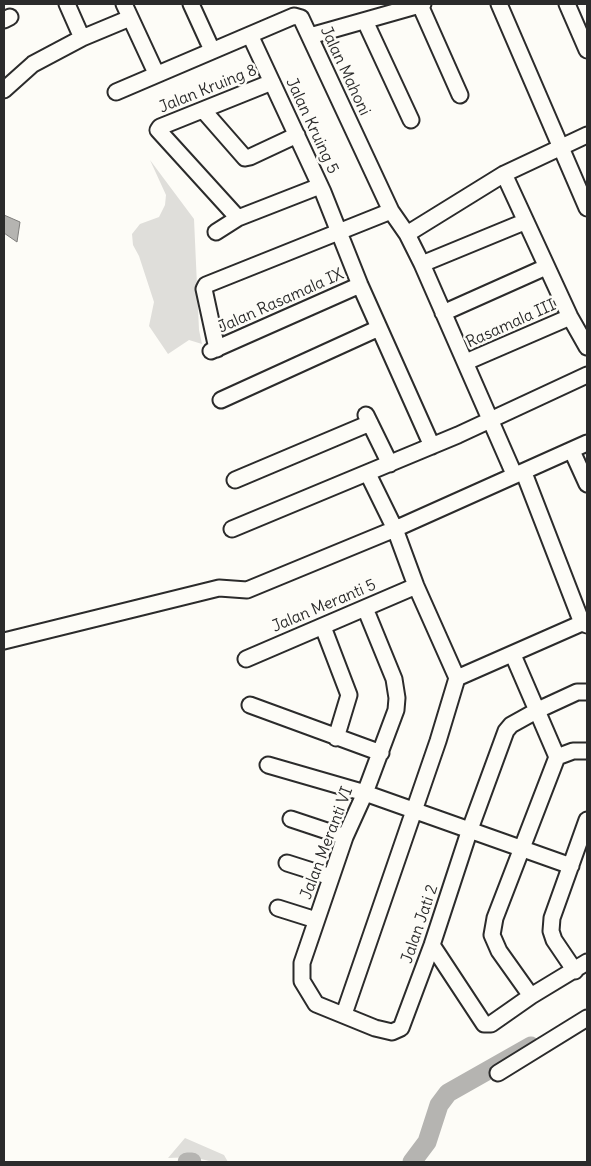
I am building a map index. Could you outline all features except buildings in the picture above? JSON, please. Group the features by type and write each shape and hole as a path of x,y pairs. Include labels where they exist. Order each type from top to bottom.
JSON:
{"street":[{"path":"67,4 82,38"},
{"path":"191,4 212,50"},
{"path":"310,36 422,4 460,95"},
{"path":"499,4 587,208"},
{"path":"567,4 587,50"},
{"path":"4,89 33,64 127,11 156,73"},
{"name":"Jalan Mahoni","path":"116,92 156,73 294,16 301,18 391,211 407,234 422,264 466,362 489,420 519,474 585,624"},
{"path":"365,21 411,120"},
{"name":"Jalan Kruing 5","path":"250,35 320,186 360,285 432,446"},
{"name":"Jalan Kruing 8","path":"238,218 158,130 160,127 272,82"},
{"path":"204,110 245,158 297,135"},
{"path":"407,234 504,174 587,135"},
{"path":"504,174 524,222 570,317 587,347"},
{"path":"216,232 238,218 320,186"},
{"path":"340,233 391,211"},
{"path":"422,264 524,222"},
{"name":"Jalan Rasamala IX","path":"340,233 206,286 204,289 211,319 214,350 360,285"},
{"path":"444,313 546,267"},
{"name":"Rasamala III","path":"466,362 570,317"},
{"path":"221,400 379,328"},
{"path":"232,530 368,474 587,375"},
{"path":"235,480 368,419 390,464"},
{"path":"4,641 219,588 247,590 395,529 587,443"},
{"path":"572,451 587,484"},
{"path":"344,1014 458,678 416,586 395,529 368,474"},
{"name":"Jalan Meranti 5","path":"246,659 416,586"},
{"name":"Jalan Meranti VI","path":"365,608 394,679 398,698 381,753 345,837 316,920 302,963 302,981 316,1004 375,1028 392,1032 401,1028"},
{"path":"458,678 585,624"},
{"path":"323,627 349,695 336,738"},
{"path":"513,655 557,757 520,849 495,918 492,935 499,951 530,996"},
{"name":"Jalan Jati 2","path":"401,1028 432,945 469,832 506,731 511,725 538,710 577,692 587,692"},
{"path":"250,704 336,738 381,753"},
{"path":"557,757 573,751 587,751"},
{"path":"268,764 365,793 469,832 571,866"},
{"path":"291,819 345,837"},
{"path":"432,945 484,1024 491,1024 530,996 581,966 554,940 551,930 552,918 587,820"},
{"path":"286,863 331,877"},
{"path":"278,908 316,920"},
{"path":"498,1073 587,1018"}],"shaded area":[{"path":"150,160 194,219 199,330 202,344 189,340 168,354 149,326 154,302 139,256 133,245 132,234 140,224 159,217 165,205 166,195"},
{"path":"4,215 20,222 17,242 4,233"},
{"path":"185,1138 224,1155 228,1162 213,1162 193,1157 168,1158"}],"waterway":[{"path":"412,1162 427,1142 439,1105 448,1093 531,1046"},
{"path":"187,1162 192,1162"}]}
